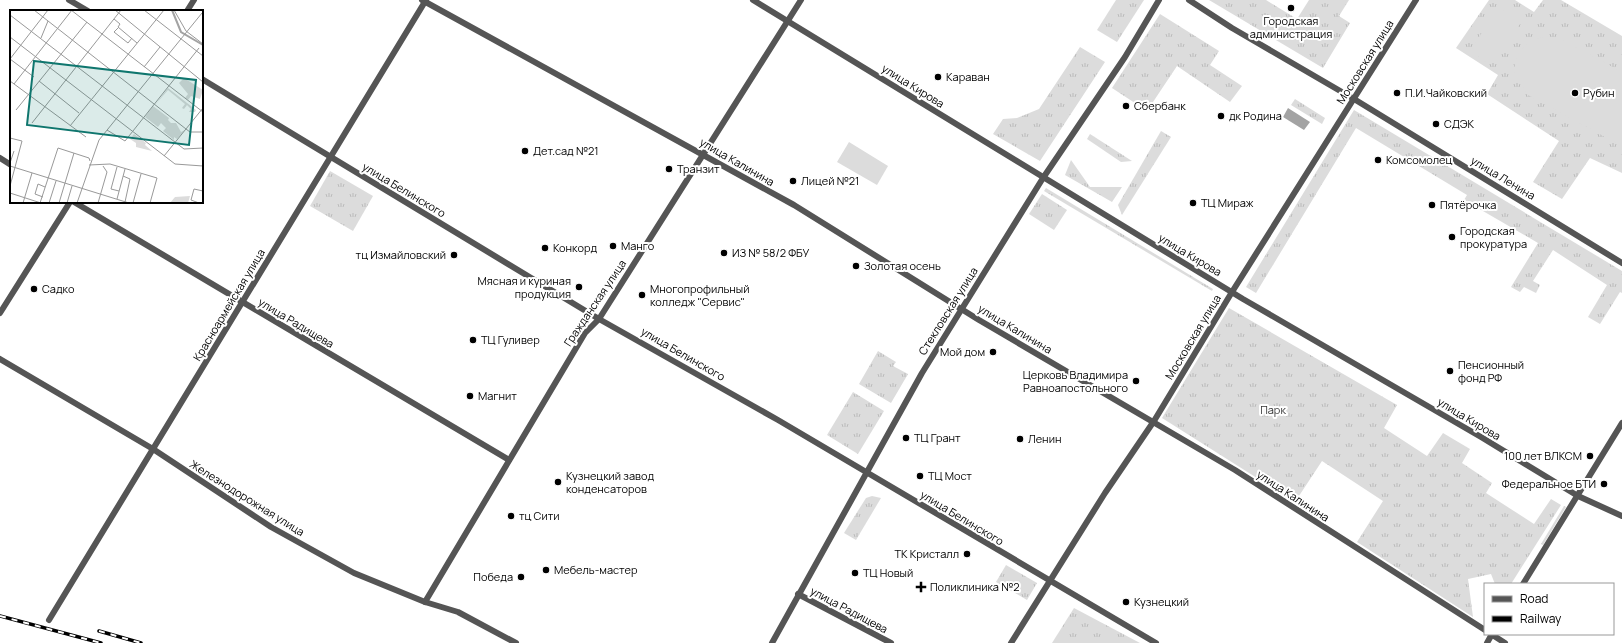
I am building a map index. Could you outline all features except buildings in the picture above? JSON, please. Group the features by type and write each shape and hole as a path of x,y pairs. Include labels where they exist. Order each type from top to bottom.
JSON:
{"street":[{"path":"69,0 86,10"},
{"path":"188,10 194,0"},
{"name":"улица Кирова","path":"752,0 1232,292 1443,414 1578,496 1622,516"},
{"name":"Гражданская улица","path":"426,602 509,460 586,333 599,319 801,0"},
{"name":"Стекловская улица","path":"772,643 865,473 922,373 1043,178 1125,57 1159,0"},
{"name":"улица Ленина","path":"1189,0 1232,28 1354,99 1622,263"},
{"name":"Московская улица","path":"1011,643 1105,493 1154,421 1232,292 1416,0"},
{"name":"улица Калинина","path":"424,1 794,205 961,309 1134,413 1154,421 1241,474 1484,629"},
{"name":"Красноармейская улица","path":"49,620 424,1"},
{"name":"улица Белинского","path":"203,80 330,158 599,319 778,420 865,473 1156,643"},
{"path":"0,158 10,164"},
{"path":"0,313 69,203"},
{"name":"улица Радищева","path":"76,203 509,460"},
{"name":"Железнодорожная улица","path":"0,360 153,449 277,531 358,575 426,602 458,612 516,643"},
{"path":"1524,583 1622,423"},
{"name":"улица Радищева","path":"798,594 891,643"},
{"path":"1493,635 1505,643"}],"green space":[{"path":"1116,0 1144,0 1117,42 1097,30"},
{"path":"1209,0 1266,0 1297,19 1309,0 1349,0 1339,16 1350,23 1323,68"},
{"path":"1489,0 1515,0 1534,12 1543,0 1561,0 1622,36 1622,173 1590,158 1562,199 1533,182 1559,141 1487,94 1498,75 1456,48"},
{"path":"1497,9 1511,12 1520,24 1496,63 1492,63 1481,59 1472,48"},
{"path":"1160,14 1219,51 1210,65 1242,86 1230,102 1177,66 1147,111 1112,88"},
{"name":"Рубин","path":"1542,37 1559,38 1622,72 1622,144 1618,144 1528,95 1525,91 1516,77 1515,63 1524,46 1535,39"},
{"path":"1080,47 1105,62 1040,161 993,134 1003,119 1017,118 1039,109"},
{"path":"1295,99 1325,118 1322,124 1291,105"},
{"path":"1354,110 1622,271 1622,293 1620,292 1600,324 1588,317 1607,285 1553,250 1533,281 1540,285 1536,293 1524,287 1520,292 1511,287 1538,243 1464,200 1467,195 1356,128 1256,293 1246,287"},
{"path":"1161,131 1171,137 1122,215 1118,205"},
{"path":"1090,134 1132,161 1121,162 1087,139"},
{"path":"849,142 888,166 877,185 837,162"},
{"path":"1071,160 1090,187 1122,187 1112,202 1065,175"},
{"path":"330,171 373,196 353,231 310,206"},
{"path":"1046,188 1213,289 1212,291 1044,191"},
{"path":"1042,194 1067,210 1054,230 1029,214"},
{"name":"Парк","path":"1229,308 1397,405 1384,428 1427,456 1443,433 1470,449 1462,463 1492,483 1486,493 1534,524 1551,499 1561,505 1512,583 1495,583 1491,574 1468,579 1473,617 1357,542 1383,501 1322,461 1295,502 1162,418"},
{"path":"878,351 896,362 893,366 908,374 891,403 859,384"},
{"path":"853,392 884,411 858,454 827,435"},
{"path":"872,496 881,498 856,540 844,533 866,498"},
{"path":"1564,506 1566,507 1543,545 1541,544"},
{"path":"1006,565 1037,583 1027,600 996,582"},
{"path":"1074,608 1140,643 1052,643"}],"shaded area":[{"path":"1288,108 1310,122 1304,130 1283,117"}],"railway":[{"path":"0,616 101,643"},
{"path":"99,631 141,643"}],"place":[{"name":"Городская администрация","path":"1291,8"},
{"name":"Караван","path":"938,77"},
{"name":"П.И.Чайковский","path":"1397,93"},
{"name":"Рубин","path":"1575,93"},
{"name":"Сбербанк","path":"1126,106"},
{"name":"дк Родина","path":"1221,116"},
{"name":"СДЭК","path":"1436,124"},
{"name":"Дет.сад №21","path":"525,151"},
{"name":"Комсомолец","path":"1378,160"},
{"name":"Транзит","path":"669,169"},
{"name":"Лицей №21","path":"793,181"},
{"name":"ТЦ Мираж","path":"1193,203"},
{"name":"Пятёрочка","path":"1432,205"},
{"name":"Городская прокуратура","path":"1452,237"},
{"name":"Манго","path":"613,246"},
{"name":"Конкорд","path":"545,248"},
{"name":"ИЗ № 58/2 ФБУ","path":"724,253"},
{"name":"тц Измайловский","path":"454,255"},
{"name":"Золотая осень","path":"856,266"},
{"name":"Мясная и куриная продукция","path":"579,287"},
{"name":"Садко","path":"34,289"},
{"name":"Многопрофильный колледж \"Сервис\"","path":"642,295"},
{"name":"ТЦ Гуливер","path":"473,340"},
{"name":"Мой дом","path":"993,352"},
{"name":"Пенсионный фонд РФ","path":"1450,371"},
{"name":"Церковь Владимира Равноапостольного","path":"1136,381"},
{"name":"Магнит","path":"470,396"},
{"name":"ТЦ Грант","path":"906,438"},
{"name":"Ленин","path":"1020,439"},
{"name":"100 лет ВЛКСМ","path":"1590,456"},
{"name":"ТЦ Мост","path":"920,476"},
{"name":"Кузнецкий завод конденсаторов","path":"558,482"},
{"name":"Федеральное БТИ","path":"1604,484"},
{"name":"тц Сити","path":"511,516"},
{"name":"ТК Кристалл","path":"967,554"},
{"name":"Мебель-мастер","path":"546,570"},
{"name":"ТЦ Новый","path":"855,573"},
{"name":"Победа","path":"521,577"},
{"name":"Поликлиника №2","path":"921,587"},
{"name":"Кузнецкий","path":"1126,602"}]}
